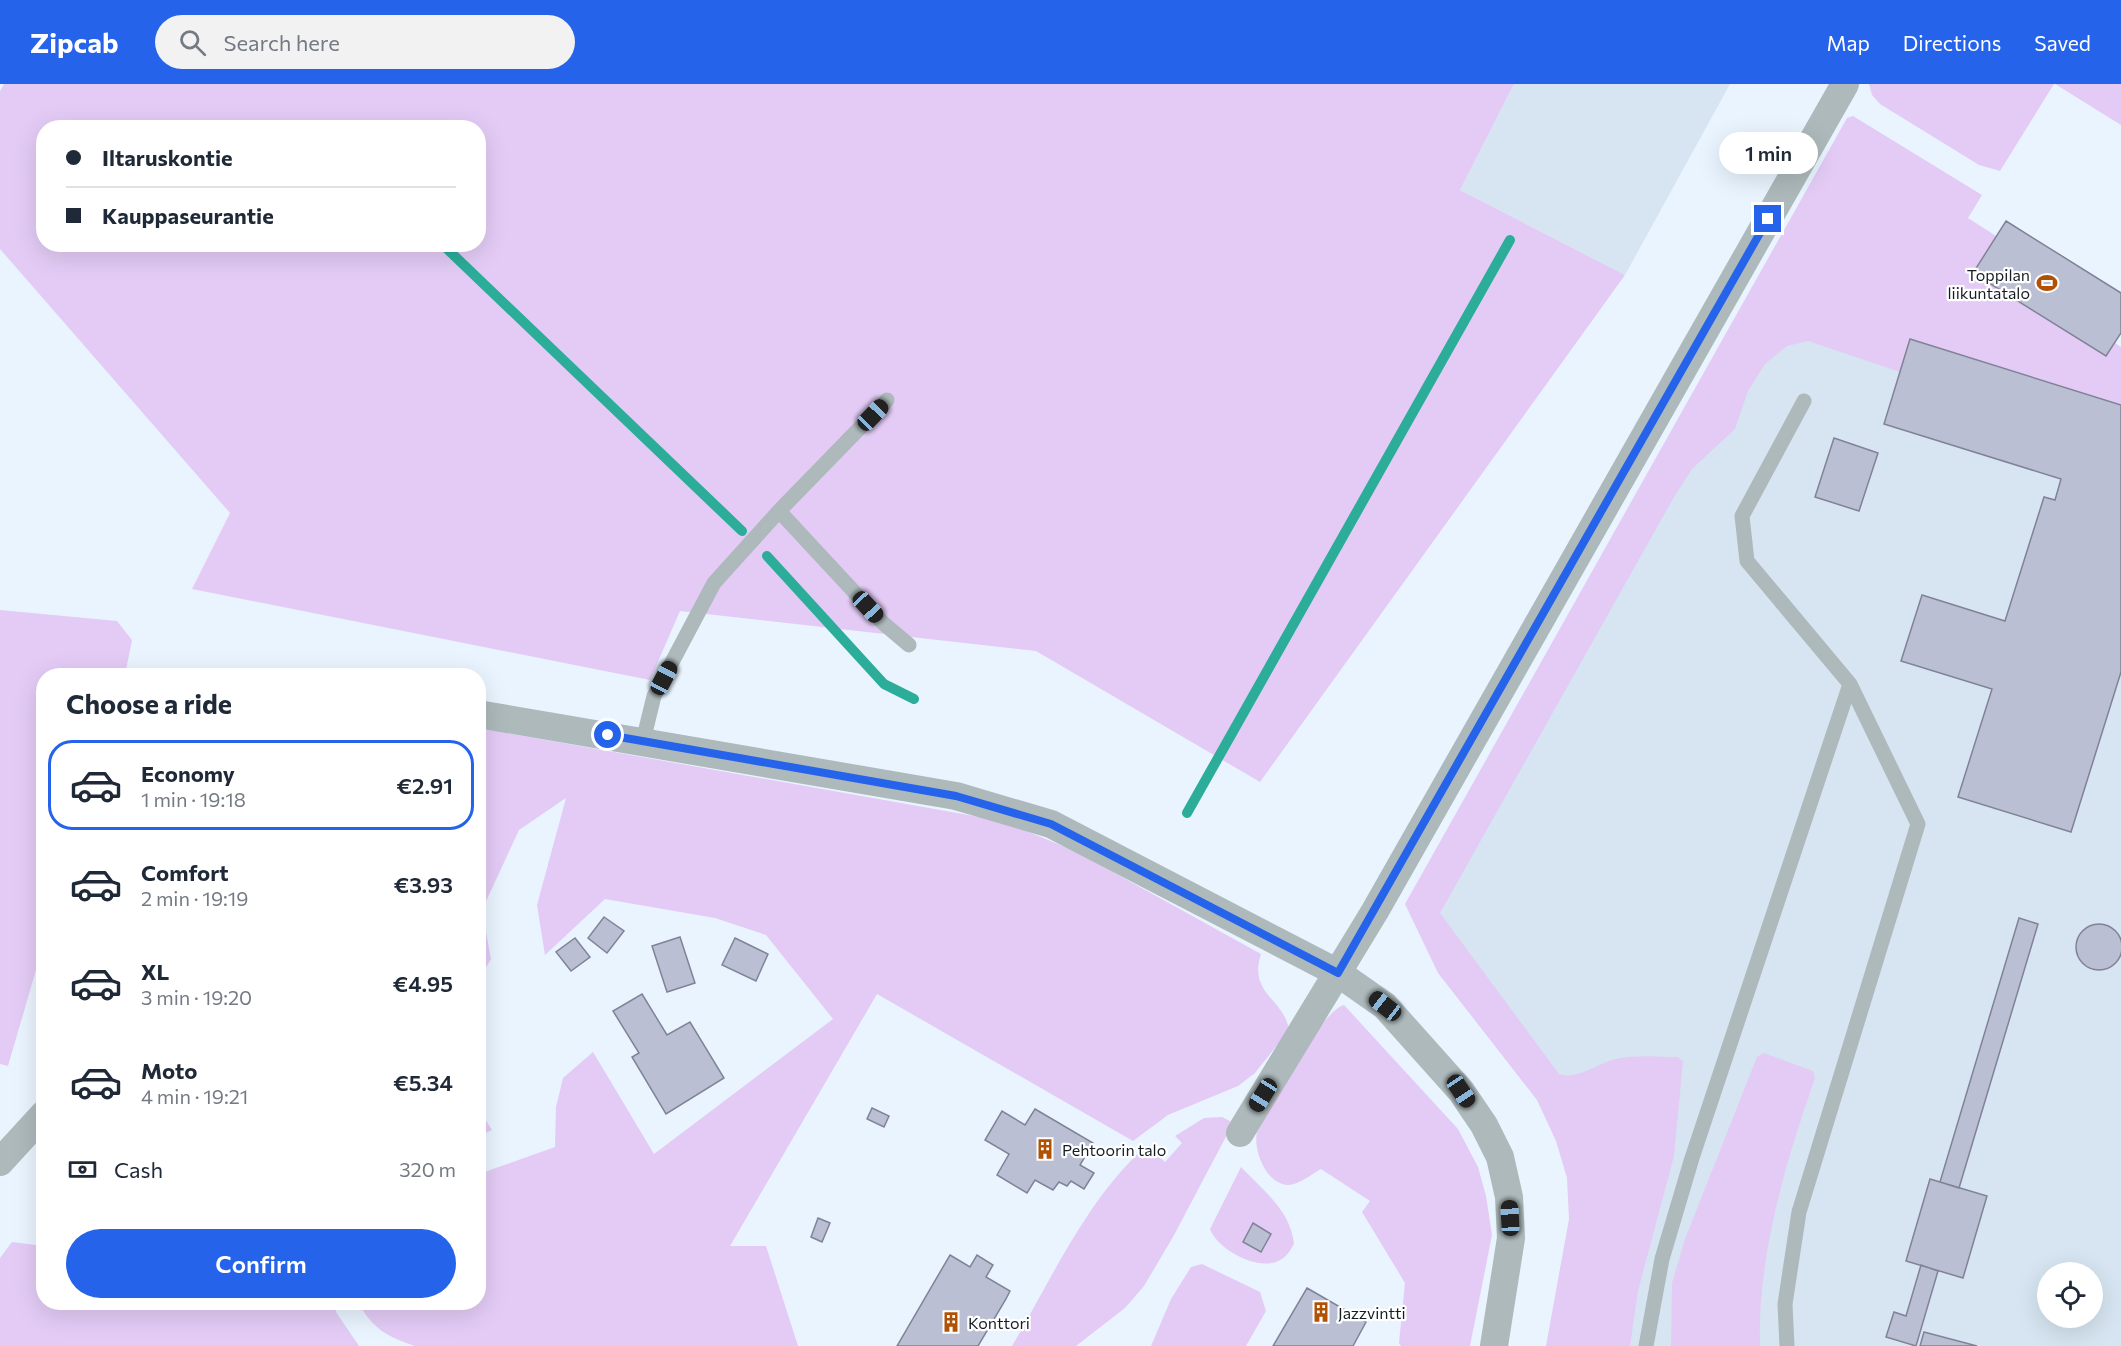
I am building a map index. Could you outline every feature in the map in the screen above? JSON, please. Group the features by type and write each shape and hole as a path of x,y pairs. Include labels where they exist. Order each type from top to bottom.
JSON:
{"street":[{"path":"1240,1133 1338,973 1845,84"},
{"path":"486,715 956,796 1051,824 1338,973 1385,1006 1461,1091 1484,1125 1500,1157 1509,1197 1511,1238 1494,1346"},
{"path":"0,1162 36,1123"}],"lane":[{"path":"643,741 654,696 714,584 779,511 887,400"},
{"path":"1787,1346 1785,1304 1799,1212 1918,824 1850,684 1747,561 1742,516 1804,401"},
{"path":"779,511 883,623 909,645"},
{"path":"1646,1346 1662,1258 1692,1158 1850,684"}],"shaded area":[{"path":"4,84 1514,84 1460,190 1625,275 1260,782 1036,651 680,611 650,680 192,589 230,513 0,249 0,91"},
{"path":"1514,84 1730,84 1625,275 1460,190"},
{"path":"1869,84 2054,84 2000,171 1979,165 1880,104 1872,95"},
{"path":"2055,84 2121,84 2121,125"},
{"path":"1853,116 1982,195 1968,218 1996,236 1973,273 2106,356 2115,343 2121,347 2121,405 1900,372 1808,341 1787,346 1765,364 1748,391 1735,429 1692,469 1674,497 1440,913 1559,1074 1579,1074 1612,1060 1628,1057 1678,1057 1683,1061 1674,1156 1638,1291 1630,1346 1546,1346 1569,1219 1567,1178 1556,1141 1537,1100 1438,973 1405,904 1847,118"},
{"path":"1773,298 2121,398 2121,1346 1599,1346 1610,1151 1428,912"},
{"path":"0,610 117,621 132,640 126,668 36,668 36,970 8,1066 0,1064"},
{"path":"486,729 1002,821 1075,851 1261,954 1258,967 1259,978 1268,995 1281,1010 1289,1030 1255,1073 1238,1086 1168,1115 1133,1141 877,994 730,1246 766,1246 798,1346 415,1346 388,1335 375,1325 362,1310 486,1310 486,1172 555,1147 556,1107 563,1078 593,1052 654,1154 833,1019 766,935 715,918 605,899 545,955 537,905 566,798 519,830 486,901"},
{"path":"486,932 491,959 486,967"},
{"path":"1344,1005 1458,1129 1478,1167 1486,1196 1492,1235 1470,1346 1401,1346 1399,1343 1405,1283 1362,1212 1370,1201 1321,1169 1295,1184 1279,1183 1267,1172 1259,1156 1257,1132 1310,1041 1334,1011"},
{"path":"1764,1053 1813,1071 1815,1078 1784,1176 1768,1244 1760,1312 1760,1346 1671,1346 1672,1283 1685,1239 1757,1057"},
{"path":"1222,1117 1230,1121 1229,1131 1173,1237 1144,1286 1125,1308 1076,1346 1012,1346 1072,1240 1106,1190 1125,1167 1146,1146 1165,1162 1182,1143 1175,1136 1204,1118"},
{"path":"486,1120 492,1130 486,1133"},
{"path":"1241,1167 1274,1201 1292,1232 1294,1244 1286,1256 1278,1261 1260,1263 1249,1261 1229,1251 1214,1237 1210,1229"},
{"path":"12,1242 36,1245 36,1310 336,1310 359,1346 0,1346 0,1258"},
{"path":"1202,1264 1260,1292 1266,1311 1246,1346 1151,1346 1171,1299 1191,1267"}],"building":[{"name":"Toppilan liikuntatalo","path":"2006,221 2121,293 2121,333 2106,356 1973,273"},
{"path":"1910,339 2121,405 2121,672 2071,832 1958,797 1992,689 1901,661 1922,595 2005,621 2044,497 2055,500 2061,479 1884,424"},
{"path":"1834,438 1878,453 1859,511 1815,497"},
{"path":"604,917 624,931 607,953 588,938"},
{"path":"2019,918 2038,924 1959,1188 1940,1182"},
{"path":"2104,924 2116,930 2121,938 2121,956 2116,964 2108,969 2094,970 2086,967 2079,960 2076,942 2079,934 2086,927"},
{"path":"680,937 695,983 667,992 652,946"},
{"path":"575,938 590,957 571,971 556,952"},
{"path":"735,938 768,954 756,981 722,965"},
{"path":"642,994 667,1035 690,1022 724,1078 666,1114 632,1057 639,1053 613,1011"},
{"path":"872,1108 889,1116 884,1127 867,1119"},
{"name":"Pehtoorin talo","path":"1035,1109 1093,1143 1080,1165 1094,1173 1084,1189 1071,1181 1067,1186 1059,1182 1053,1190 1035,1180 1027,1193 997,1175 1009,1154 985,1140 1002,1111 1025,1125"},
{"path":"1930,1179 1987,1196 1963,1278 1906,1261"},
{"path":"818,1218 830,1223 822,1242 811,1237"},
{"path":"1253,1223 1271,1234 1261,1252 1243,1242"},
{"name":"Konttori","path":"950,1255 970,1267 977,1255 993,1265 986,1277 1010,1291 1006,1299 978,1346 897,1346"},
{"path":"1921,1265 1938,1271 1916,1346 1886,1337 1894,1312 1906,1316"},
{"name":"Jazzvintti","path":"1307,1288 1366,1322 1353,1346 1273,1346"},
{"path":"1924,1332 1977,1346 1920,1346"}],"waterway":[{"path":"1187,813 1510,240"},
{"path":"450,252 742,531"},
{"path":"767,556 884,684 914,699"}],"place":[{"name":"Toppilan liikuntatalo","path":"2047,283"},
{"name":"Pehtoorin talo","path":"1045,1149"},
{"name":"Jazzvintti","path":"1321,1312"},
{"name":"Konttori","path":"951,1322"}],"route":[{"path":"608,735 956,796 1051,824 1338,973 1768,219"}]}
